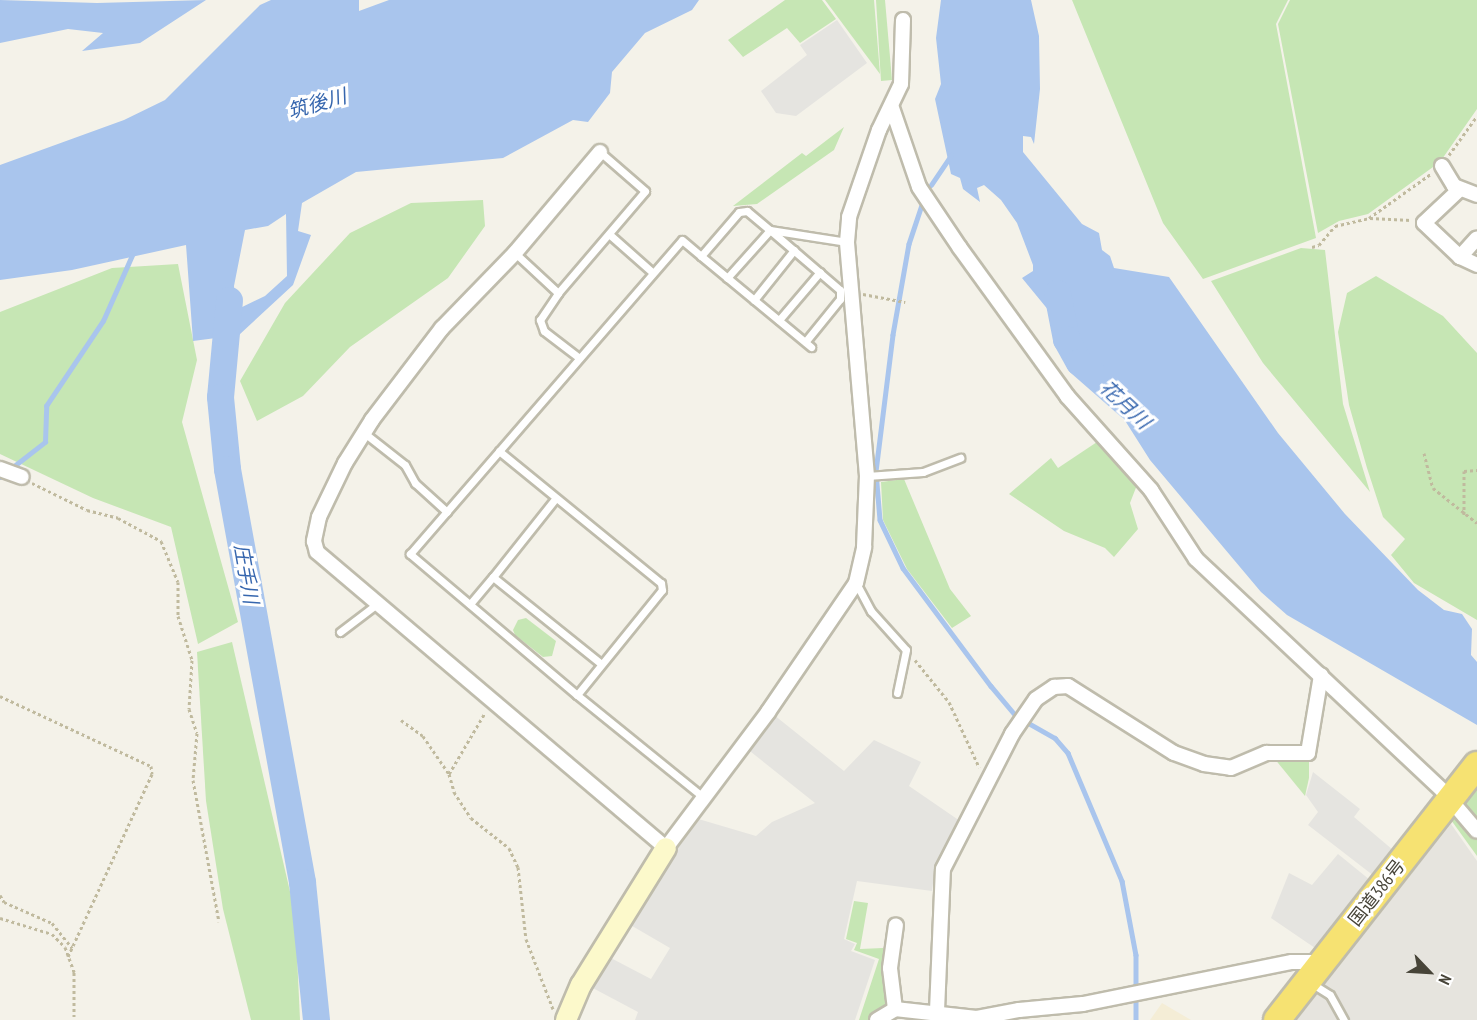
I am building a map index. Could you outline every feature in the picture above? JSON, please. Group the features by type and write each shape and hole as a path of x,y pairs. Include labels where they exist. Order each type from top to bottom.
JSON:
{"highway":[{"name":"国道386号","path":"1277,1020 1477,765"}],"street":[{"path":"560,1015 666,848 768,712 856,583 864,547 872,477 849,292 847,242 849,217 879,130 892,108 901,84 903,20"},
{"path":"892,108 919,187 1067,396 1151,490 1196,559 1321,675 1346,703 1454,794 1477,831"},
{"path":"600,152 514,253 442,328 363,432 320,517 314,541 317,552 666,848"},
{"path":"1442,166 1459,190 1477,195"},
{"path":"1459,190 1424,223 1460,257 1477,265"},
{"path":"1460,257 1477,238"},
{"path":"1,469 22,477"},
{"path":"937,1011 943,869 1021,720 1036,699 1054,687 1068,686 1174,753 1204,764 1232,768 1267,753 1308,753 1321,675"},
{"path":"895,1009 891,968 896,925"},
{"path":"877,1020 895,1009 937,1011 947,1016 977,1018 1138,993 1292,962 1310,962 1313,974"}],"lane":[{"path":"578,357 544,331 540,320 558,293 645,191 600,152"},
{"path":"701,256 740,212 747,211 840,290 840,299 808,345 779,320 727,278 682,240 651,271 410,554 577,695 703,797"},
{"path":"770,230 847,242"},
{"path":"727,278 770,230"},
{"path":"609,234 651,271"},
{"path":"754,300 794,250"},
{"path":"514,253 558,293"},
{"path":"779,320 820,272"},
{"path":"363,432 405,465 415,483 447,512"},
{"path":"500,451 555,499 661,583 662,590 600,663 577,695"},
{"path":"872,477 923,472 960,458"},
{"path":"470,604 555,499"},
{"path":"493,577 600,663"},
{"path":"856,583 871,611 906,650 897,693"},
{"path":"340,632 378,603"},
{"path":"1313,974 1330,995 1344,1020"}],"path":[{"path":"1369,218 1442,166 1477,116"},
{"path":"1312,247 1319,245 1335,226 1369,218 1424,223"},
{"path":"849,292 905,302"},
{"path":"1424,453 1433,488 1464,515 1477,523"},
{"path":"1464,515 1464,471 1477,470"},
{"path":"22,477 87,510 118,518 161,542 178,582 178,616 192,660 189,709 197,734 194,780 219,922"},
{"path":"906,650 949,702 987,784"},
{"path":"0,696 150,766 152,774 68,957"},
{"path":"449,774 476,725 494,703"},
{"path":"401,720 423,736 449,774 454,792 471,818 499,838 518,867 526,939 560,1015"},
{"path":"0,895 4,902 52,923 72,948"},
{"path":"0,918 52,934 68,957 74,972 74,1020"}],"shaded area":[{"path":"837,20 867,63 796,116 776,113 761,91 807,55 800,45"},
{"path":"774,715 844,771 874,740 921,762 909,786 960,821 935,868 932,891 857,881 844,939 855,944 851,951 875,960 855,1020 635,1020 638,1012 589,986 607,956 651,979 670,948 627,923 695,818 756,836 772,822 815,803 746,748"},
{"path":"1313,772 1360,809 1354,817 1393,850 1374,876 1308,825 1318,812 1306,795"},
{"path":"1451,824 1477,861 1477,1020 1294,1020"},
{"path":"1338,854 1370,880 1315,948 1271,918 1289,873 1312,885"},
{"path":"1162,1003 1191,1020 1150,1020"}],"green space":[{"path":"785,0 822,0 836,19 800,43 787,28 743,57 728,40"},
{"path":"825,0 874,0 880,74"},
{"path":"876,0 885,0 892,80 881,81"},
{"path":"1072,0 1288,0 1276,24 1316,238 1203,279 1163,223"},
{"path":"1290,0 1477,0 1477,109 1440,162 1368,214 1339,221 1318,233 1278,24"},
{"path":"844,127 834,150 757,204 733,206 802,153 806,156"},
{"path":"483,200 485,226 448,278 350,347 303,396 257,421 240,381 285,303 350,233 411,203"},
{"path":"1301,248 1325,250 1343,404 1370,492 1263,363 1211,281"},
{"path":"178,264 197,360 182,422 238,622 198,644 171,527 93,498 0,454 0,312 112,268"},
{"path":"1376,276 1443,316 1477,353 1477,620 1414,583 1391,555 1405,539 1383,517 1367,468 1349,405 1338,332 1347,293"},
{"path":"1097,442 1137,485 1130,503 1138,529 1114,557 1105,548 1064,531 1009,494 1051,458 1058,468"},
{"path":"904,479 950,589 971,616 952,628 907,569 883,520 881,482"},
{"path":"526,618 556,641 552,656 543,657 515,635 513,630 518,620"},
{"path":"232,642 295,913 300,1020 251,1020 223,909 206,801 197,652"},
{"path":"1309,757 1309,778 1305,796 1274,758"},
{"path":"1477,789 1477,856 1451,820"},
{"path":"854,901 868,903 860,949 883,948 888,1009 868,1020 859,1020 879,959 854,950 857,943 846,939"}],"water":[{"path":"0,0 97,3 206,0 140,43 82,51 103,33 68,29 0,43"},
{"name":"筑後川","path":"271,0 359,0 359,11 389,0 699,0 692,10 645,33 612,72 610,93 588,122 573,120 503,158 356,172 302,203 298,231 311,235 293,285 239,335 193,341 186,245 72,270 0,280 0,165 124,120 165,100 260,5","holes":["286,214 287,276 265,296 236,310 234,286 245,230 268,226"]},
{"path":"941,0 1031,0 1039,36 1040,89 1034,144 1031,137 1023,136 1023,152 1082,224 1099,233 1102,250 1110,256 1114,268 1169,277 1278,433 1345,514 1418,590 1444,610 1462,614 1472,629 1471,655 1477,662 1477,725 1287,615 1261,592 1150,460 1077,345 1022,278 1033,271 1033,265 1017,223 1001,200 984,185 977,188 980,202 963,189 960,178 951,174 935,99 941,84 936,38"}],"waterway":[{"path":"931,185 951,155"},
{"path":"923,202 909,244 893,335 876,472 880,520 903,568 991,686 1016,716 1055,738 1068,753 1122,881 1136,955 1136,1020"},
{"path":"0,477 45,442 46,406 103,321 133,253"},
{"name":"花月川","path":"1057,293 1066,339 1079,362 1128,405"},
{"name":"庄手川","path":"229,300 220,397 227,469 302,882 316,1020"}]}
